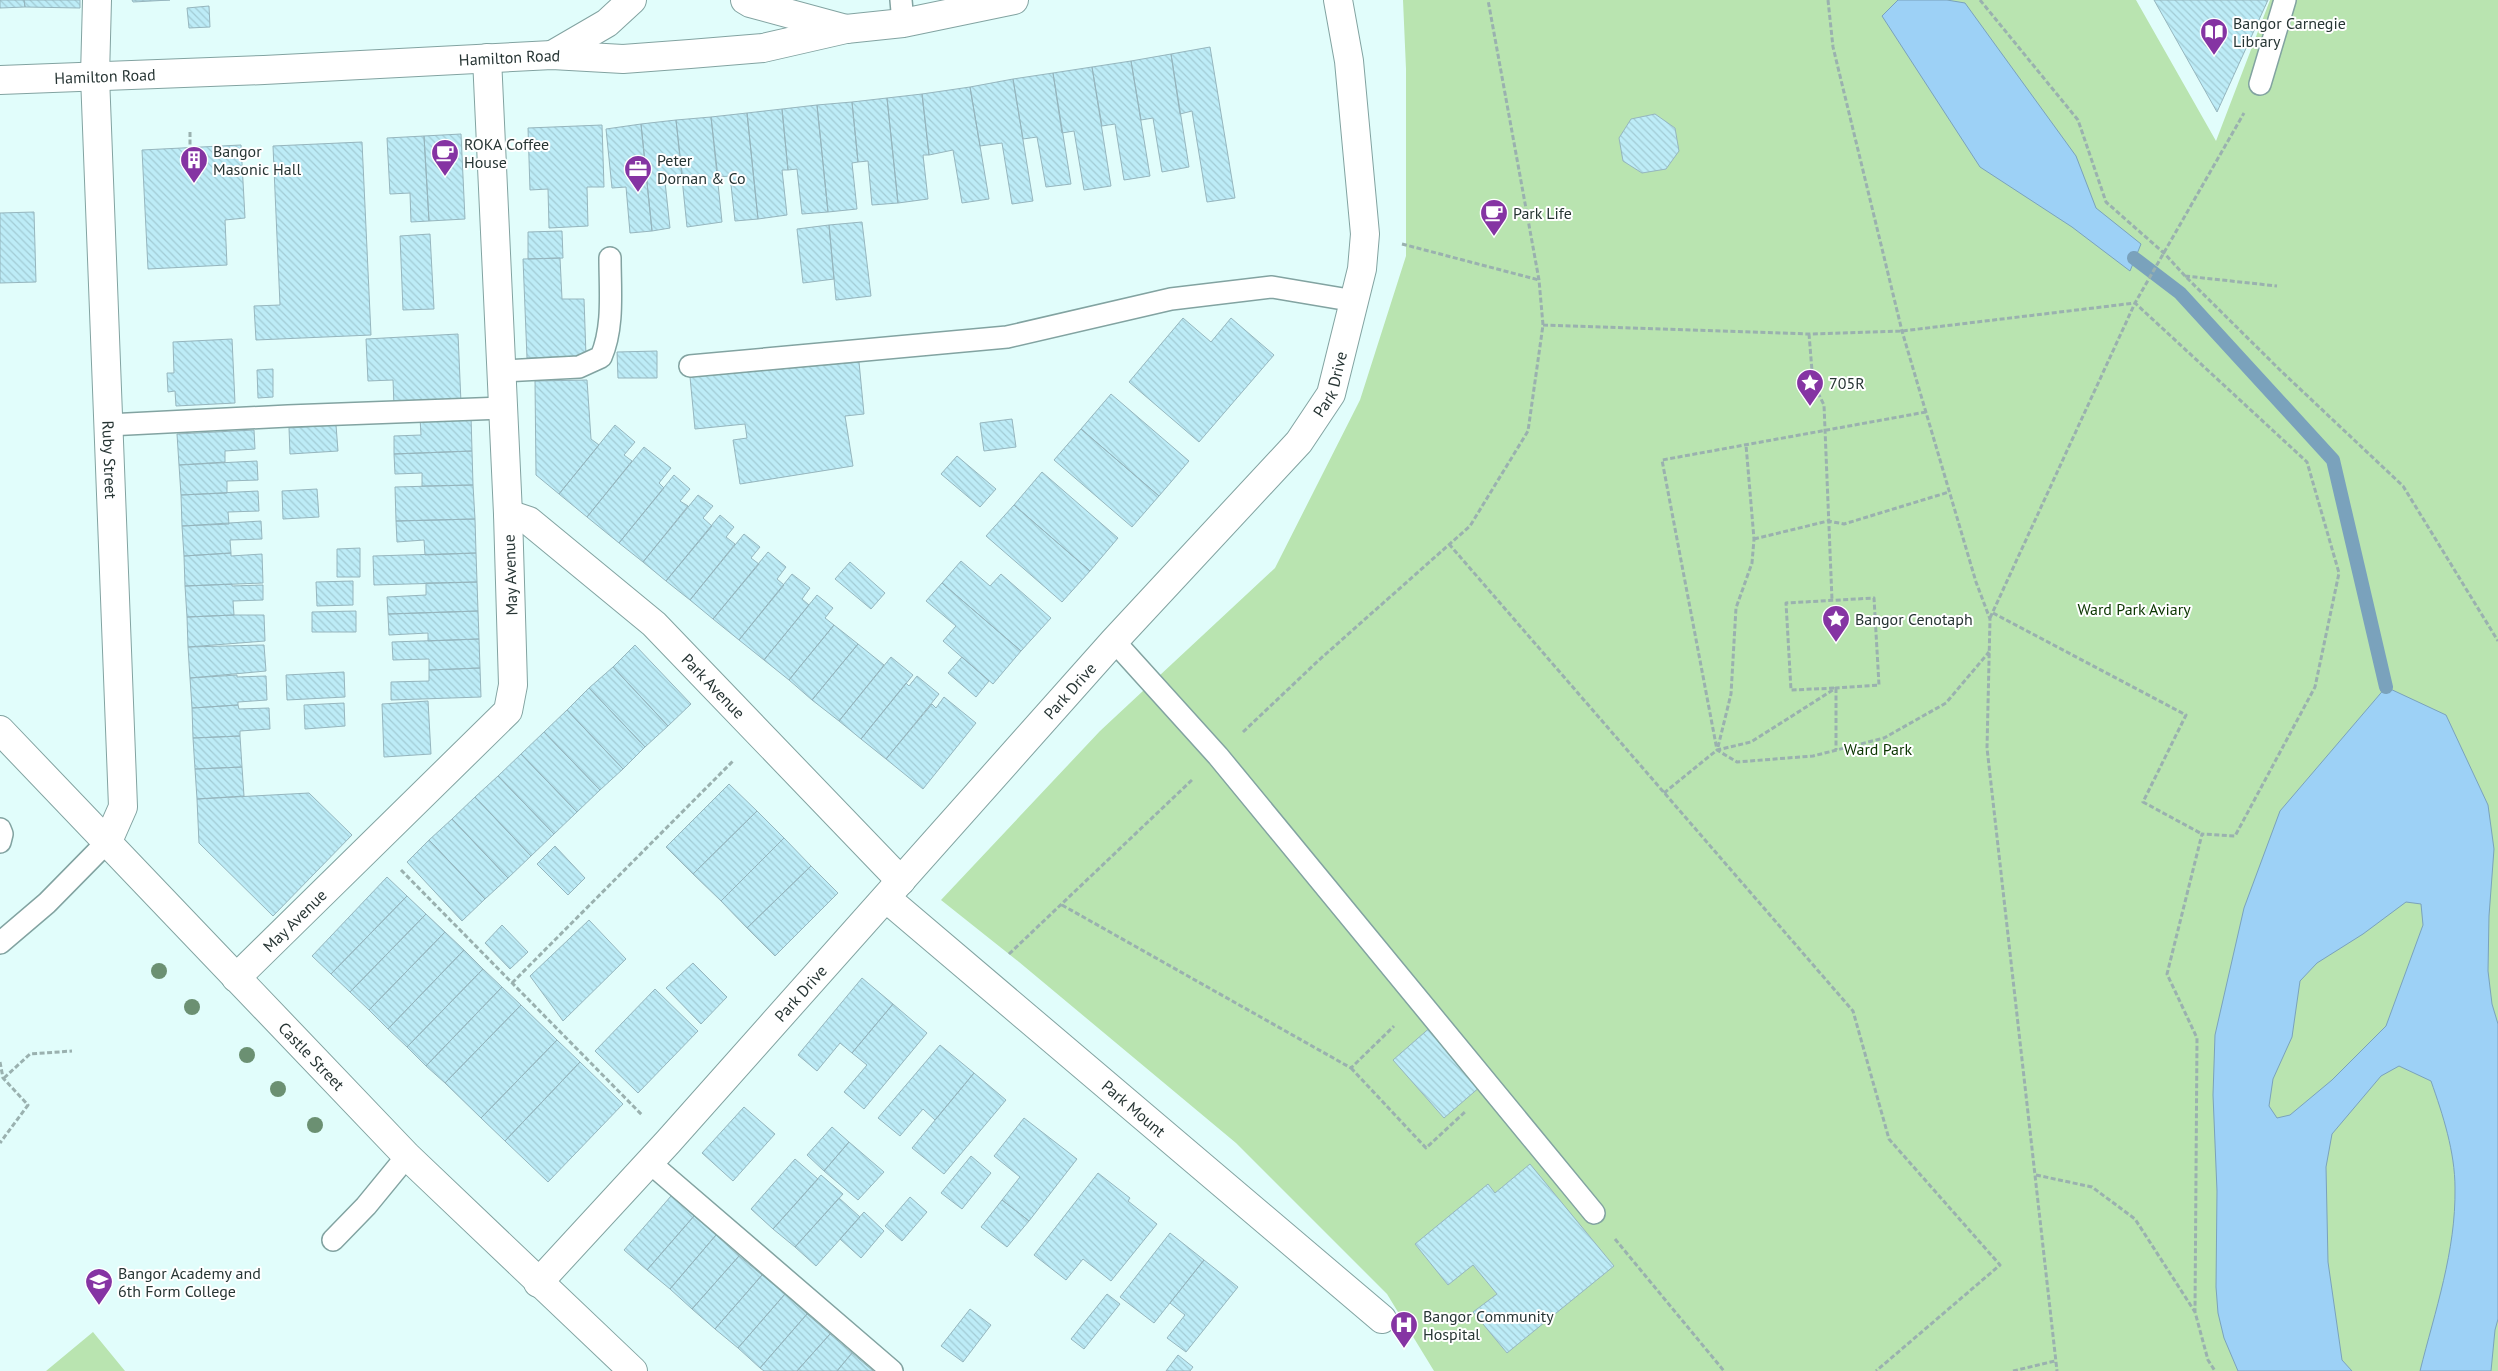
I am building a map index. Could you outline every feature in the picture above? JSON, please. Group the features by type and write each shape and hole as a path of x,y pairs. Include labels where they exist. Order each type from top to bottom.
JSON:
{"street":[{"name":"Ruby Street","path":"97,0 94,76 123,807 108,841"},
{"path":"552,55 608,23 632,0"},
{"path":"745,0 750,3 846,29"},
{"name":"Hamilton Road","path":"0,80 264,70 552,55 623,58 763,48 846,29 902,11 1014,0"},
{"name":"Park Drive","path":"538,1283 668,1142 1114,641 1299,442 1331,394 1362,269 1364,234 1349,62 1338,0"},
{"name":"May Avenue","path":"236,978 508,712 513,685 508,514 487,58"},
{"name":"Park Avenue","path":"508,514 529,521 654,624 760,734 894,889"},
{"name":"Castle Street","path":"0,730 407,1156 538,1283 633,1371"},
{"name":"Park Mount","path":"894,889 983,979 1382,1319"}],"lane":[{"path":"2260,84 2284,0"},
{"path":"501,371 579,367 600,357 607,342 610,258"},
{"path":"690,366 1007,336 1171,299 1272,287 1355,302"},
{"path":"108,425 503,408"},
{"path":"1114,641 1218,756 1594,1213"},
{"path":"0,829 2,834 0,842"},
{"path":"0,943 47,903 108,841"},
{"path":"333,1240 366,1206 407,1156"},
{"path":"649,1162 892,1371"}],"path":[{"path":"983,979 1319,660 1470,526 1528,431 1542,325 1539,280 1488,0"},
{"path":"1828,0 1833,47 1902,331 1976,582 1990,619 1987,748 2036,1175 2056,1371"},
{"path":"1980,0 2078,120 2106,202 2165,254 2185,276 2403,486 2498,641"},
{"path":"1990,619 2135,303 2148,284 2260,84"},
{"path":"190,132 190,148"},
{"path":"1364,234 1539,280"},
{"path":"2185,276 2277,286"},
{"path":"1542,325 1809,334 1902,331 2135,303 2306,462 2339,573 2315,687 2235,836 2202,834 2143,802 2186,715 1993,613"},
{"path":"1809,334 1813,384 1824,405 1832,600"},
{"path":"1926,412 1662,460 1717,750 1737,762 1813,756 1884,738 1946,703 1989,652"},
{"path":"1717,750 1731,694 1736,608 1752,563 1754,538 1746,445"},
{"path":"1754,538 1828,521 1844,524 1949,492"},
{"path":"1449,544 1853,1011 1889,1138 2000,1264 1876,1371"},
{"path":"1874,598 1879,685 1836,688 1792,690 1786,603 1874,598"},
{"path":"1664,793 1717,750 1751,742 1836,688"},
{"path":"1836,688 1836,750"},
{"path":"512,983 760,734"},
{"path":"2202,834 2167,974 2197,1038 2195,1312 2208,1360 2215,1371"},
{"path":"374,843 668,1142"},
{"path":"1062,904 1351,1068 1426,1148 1490,1087"},
{"path":"1351,1068 1419,1001"},
{"path":"3,1078 30,1054 72,1051"},
{"path":"0,1062 3,1078 28,1105 0,1143"},
{"path":"2036,1175 2092,1187 2134,1219 2195,1312"},
{"path":"1594,1213 1724,1371"},
{"path":"2013,1371 2056,1361"}],"green space":[{"name":"Ward Park","path":"1403,0 2136,0 2216,141 2270,0 2498,0 2498,1371 1434,1371 1387,1294 1236,1143 1019,962 941,900 1100,731 1275,568 1360,400 1406,256 1406,69"},
{"path":"93,1332 125,1371 46,1371"}],"water":[{"path":"1898,0 1947,0 1965,3 2076,156 2096,208 2141,244 2130,271 2072,227 1980,167 1882,16"},
{"path":"2386,687 2446,715 2488,805 2494,849 2489,916 2488,971 2492,1004 2498,1024 2498,1319 2495,1330 2491,1371 2420,1371 2444,1281 2452,1235 2455,1188 2448,1134 2431,1081 2399,1066 2381,1076 2332,1134 2326,1167 2328,1262 2342,1360 2352,1371 2238,1371 2224,1338 2218,1313 2216,1287 2217,1191 2213,1095 2215,1035 2244,908 2280,811","holes":["2406,902 2421,904 2423,925 2386,1026 2332,1080 2290,1115 2277,1118 2269,1106 2273,1079 2292,1037 2300,981 2317,963 2363,934"]}],"building":[{"path":"0,0 24,0 25,7 0,8"},
{"path":"24,0 80,0 80,8 25,7"},
{"path":"132,0 170,0 133,2"},
{"name":"Bangor Carnegie Library","path":"2154,0 2268,0 2217,112"},
{"path":"209,6 210,27 189,28 187,8"},
{"path":"1210,47 1235,198 1207,202 1192,111 1180,114 1171,54"},
{"path":"1171,54 1189,167 1162,172 1153,118 1141,120 1131,61"},
{"path":"1131,61 1150,176 1124,180 1115,124 1102,126 1092,67"},
{"path":"1092,67 1111,186 1084,190 1074,131 1062,133 1053,73"},
{"path":"1053,73 1071,184 1046,187 1037,137 1023,139 1013,79"},
{"path":"1013,79 1033,201 1012,204 1002,143 980,146 970,87"},
{"path":"970,87 989,199 962,203 953,150 929,155 922,94"},
{"path":"922,94 929,155 923,155 928,199 898,203 887,98"},
{"path":"887,98 898,203 872,205 868,161 858,162 852,102"},
{"path":"852,102 858,162 852,163 857,209 828,212 817,105"},
{"path":"817,105 828,212 802,214 797,169 788,170 782,109"},
{"path":"782,109 788,170 782,170 787,215 758,219 747,113"},
{"path":"747,113 758,219 735,221 730,176 718,177 711,117"},
{"path":"1655,114 1675,128 1679,151 1666,169 1642,173 1623,161 1619,138 1631,119"},
{"path":"711,117 722,222 687,227 676,120"},
{"path":"676,120 683,181 665,182 670,228 652,231 641,124"},
{"path":"641,124 652,231 630,233 626,187 612,188 606,129"},
{"path":"602,125 604,187 587,187 588,226 549,228 548,189 530,190 528,128"},
{"name":"ROKA Coffee House","path":"461,134 465,219 429,221 424,136"},
{"path":"424,136 429,221 411,222 410,193 390,194 387,138"},
{"path":"362,142 371,335 256,340 254,306 280,305 273,146"},
{"name":"Bangor Masonic Hall","path":"241,145 245,218 225,220 227,265 148,269 142,150"},
{"path":"34,212 36,282 0,283 0,213"},
{"path":"862,222 871,296 836,300 829,225"},
{"path":"829,225 834,279 803,283 797,229"},
{"path":"562,231 563,258 528,259 528,232"},
{"path":"430,234 434,309 403,310 400,236"},
{"path":"560,258 562,299 584,299 586,356 527,358 523,259"},
{"path":"1183,318 1211,342 1231,318 1274,355 1199,442 1129,382"},
{"path":"458,334 461,403 394,406 393,380 368,381 366,339"},
{"path":"232,339 235,403 176,406 175,391 168,392 167,373 174,373 173,342"},
{"path":"657,351 657,378 618,378 617,352"},
{"path":"859,362 864,414 845,416 853,466 740,484 733,440 747,438 745,424 695,429 690,377"},
{"path":"273,369 273,397 258,398 257,370"},
{"path":"587,380 591,439 599,445 559,494 536,475 535,381"},
{"path":"1111,394 1189,461 1159,496 1081,429"},
{"path":"471,416 472,451 394,454 394,436 421,435 420,418"},
{"path":"1012,419 1016,447 984,451 980,423"},
{"path":"336,425 338,451 290,454 289,428"},
{"path":"615,425 635,442 624,455 632,461 587,517 559,494"},
{"path":"1081,429 1159,496 1132,527 1054,460"},
{"path":"254,430 255,449 225,451 225,462 179,465 177,434"},
{"path":"644,447 671,468 659,483 664,488 619,543 587,517"},
{"path":"472,451 473,485 422,486 422,473 395,474 394,454"},
{"path":"957,456 996,489 980,507 941,474"},
{"path":"257,461 258,480 227,481 227,493 181,495 179,465"},
{"path":"1042,472 1118,538 1090,571 1014,505"},
{"path":"674,475 690,489 680,501 688,506 643,562 619,543"},
{"path":"473,485 475,519 396,521 395,487"},
{"path":"317,489 319,517 283,519 282,491"},
{"path":"258,491 259,511 228,512 229,524 182,526 181,495"},
{"path":"698,495 713,506 703,518 712,526 666,581 643,562"},
{"path":"1014,505 1090,571 1062,602 986,536"},
{"path":"720,515 734,527 726,537 735,544 690,600 666,581"},
{"path":"475,519 476,553 425,555 424,540 397,542 396,521"},
{"path":"261,521 262,539 230,540 231,553 184,556 182,526"},
{"path":"744,534 760,547 751,558 759,564 713,619 690,600"},
{"path":"360,548 360,577 337,577 337,549"},
{"path":"768,552 786,567 777,579 784,585 739,640 713,619"},
{"path":"231,553 231,556 262,554 263,583 185,586 184,556"},
{"path":"476,553 477,582 374,585 373,556"},
{"path":"961,561 990,586 1001,574 1051,618 1021,651 942,583"},
{"path":"850,562 885,593 871,609 835,579"},
{"path":"792,574 810,588 802,599 809,605 764,660 739,640"},
{"path":"353,581 353,605 317,606 316,582"},
{"path":"477,582 478,611 388,614 387,597 426,595 426,583"},
{"path":"942,583 1021,651 993,684 943,641 956,626 926,601"},
{"path":"232,584 232,586 263,585 263,600 233,601 234,615 187,617 185,586"},
{"path":"817,595 833,608 825,618 834,625 789,680 764,660"},
{"path":"356,611 356,632 312,632 312,612"},
{"path":"478,611 479,639 428,641 428,633 389,635 388,614"},
{"path":"264,615 265,641 188,647 187,617"},
{"path":"834,625 858,644 812,700 789,680"},
{"path":"479,639 480,668 429,670 429,659 393,660 392,642"},
{"path":"858,644 884,665 839,721 812,700"},
{"path":"264,645 266,671 190,678 188,647"},
{"path":"635,645 691,704 668,726 613,667"},
{"path":"891,657 913,675 861,739 839,721"},
{"path":"962,657 989,681 976,697 948,673"},
{"path":"613,667 668,726 645,747 589,688"},
{"path":"480,668 481,697 391,700 391,682 429,681 429,670"},
{"path":"344,672 345,697 287,700 286,675"},
{"path":"237,675 237,677 266,676 267,700 238,702 238,705 192,708 190,678"},
{"path":"917,676 939,694 886,759 861,739 906,683 909,686"},
{"path":"589,688 645,747 623,769 567,710"},
{"path":"944,697 976,723 923,789 886,759 932,704 936,708"},
{"path":"428,701 431,754 384,757 382,704"},
{"path":"344,703 345,726 305,729 304,705"},
{"path":"238,705 239,709 269,708 270,729 240,731 240,736 193,738 192,708"},
{"path":"567,710 623,769 600,790 544,732"},
{"path":"544,732 600,790 577,812 521,754"},
{"path":"240,736 242,767 195,769 193,738"},
{"path":"521,754 577,812 554,834 498,776"},
{"path":"242,767 244,796 197,799 195,769"},
{"path":"498,776 554,834 531,856 475,797"},
{"path":"729,784 757,811 693,874 666,847"},
{"path":"309,793 352,835 273,916 199,843 197,799"},
{"path":"475,797 531,856 508,878 452,819"},
{"path":"757,811 784,838 721,901 693,874"},
{"path":"452,819 508,878 485,899 429,840"},
{"path":"784,838 811,866 747,928 721,901"},
{"path":"429,840 485,899 462,921 407,862"},
{"path":"555,846 585,878 568,895 537,864"},
{"path":"811,866 838,893 775,956 747,928"},
{"path":"387,877 407,896 331,974 312,956"},
{"path":"407,896 426,914 350,992 331,974"},
{"path":"426,914 445,932 369,1010 350,992"},
{"path":"589,920 626,959 563,1021 530,976"},
{"path":"502,925 528,952 510,969 485,943"},
{"path":"445,932 464,950 388,1029 369,1010"},
{"path":"464,950 483,969 407,1047 388,1029"},
{"path":"693,963 727,997 701,1024 666,988"},
{"path":"483,969 502,987 426,1066 407,1047"},
{"path":"862,978 893,1004 852,1053 840,1043 817,1071 798,1055"},
{"path":"502,987 521,1005 445,1083 426,1066"},
{"path":"655,989 698,1031 638,1093 595,1051"},
{"path":"893,1004 927,1033 864,1109 844,1092 867,1065 852,1053"},
{"path":"521,1005 557,1040 481,1118 445,1083"},
{"path":"1433,1025 1481,1086 1444,1118 1393,1060"},
{"path":"557,1040 580,1062 505,1141 481,1118"},
{"path":"940,1045 974,1073 935,1120 923,1109 900,1136 878,1118"},
{"path":"580,1062 623,1104 548,1182 505,1141"},
{"path":"974,1073 1006,1100 944,1174 912,1148"},
{"path":"744,1107 775,1134 733,1181 702,1153"},
{"path":"1024,1118 1077,1159 1029,1221 1002,1200 1020,1177 994,1156"},
{"path":"832,1127 849,1142 824,1171 807,1155"},
{"path":"849,1142 884,1172 858,1200 824,1171"},
{"path":"971,1156 991,1173 962,1209 941,1193"},
{"path":"795,1159 818,1179 773,1229 751,1209"},
{"path":"1530,1164 1614,1266 1507,1353 1473,1312 1497,1294 1473,1265 1448,1285 1415,1244 1488,1184 1495,1193"},
{"path":"1098,1173 1130,1198 1128,1201 1157,1224 1111,1281 1083,1259 1066,1280 1034,1255"},
{"path":"821,1175 843,1194 795,1247 773,1229"},
{"path":"671,1196 694,1216 647,1270 624,1250"},
{"path":"910,1197 927,1212 902,1241 885,1226"},
{"path":"839,1198 860,1217 816,1266 795,1247"},
{"path":"1002,1200 1029,1221 1007,1247 981,1227"},
{"path":"864,1212 884,1231 861,1258 840,1239"},
{"path":"694,1216 716,1235 670,1289 647,1270"},
{"path":"1170,1233 1204,1260 1154,1323 1120,1297"},
{"path":"716,1235 739,1256 692,1309 670,1289"},
{"path":"739,1256 762,1275 715,1329 692,1309"},
{"path":"1204,1260 1238,1287 1186,1352 1167,1338 1185,1315 1170,1303"},
{"path":"762,1275 785,1294 738,1348 715,1329"},
{"path":"785,1294 807,1314 760,1368 738,1348"},
{"path":"1107,1294 1120,1304 1084,1349 1071,1339"},
{"path":"970,1309 991,1325 963,1362 941,1346"},
{"path":"807,1314 830,1334 797,1371 764,1371 760,1368"},
{"path":"830,1334 852,1353 837,1371 797,1371"},
{"path":"852,1353 873,1371 837,1371"},
{"path":"1178,1355 1193,1367 1190,1371 1166,1371"}],"waterway":[{"path":"2134,258 2180,293 2333,460 2386,687"}],"place":[{"name":"Bangor Carnegie Library","path":"2214,56"},
{"name":"ROKA Coffee House","path":"445,177"},
{"name":"Bangor Masonic Hall","path":"194,184"},
{"name":"Peter Dornan & Co","path":"638,193"},
{"name":"Park Life","path":"1494,237"},
{"name":"705R","path":"1810,407"},
{"name":"Bangor Cenotaph","path":"1836,643"},
{"name":"Bangor Academy and 6th Form College","path":"99,1306"},
{"name":"Bangor Community Hospital","path":"1404,1349"}],"park label":[{"name":"Ward Park Aviary","path":"2134,609"}]}
